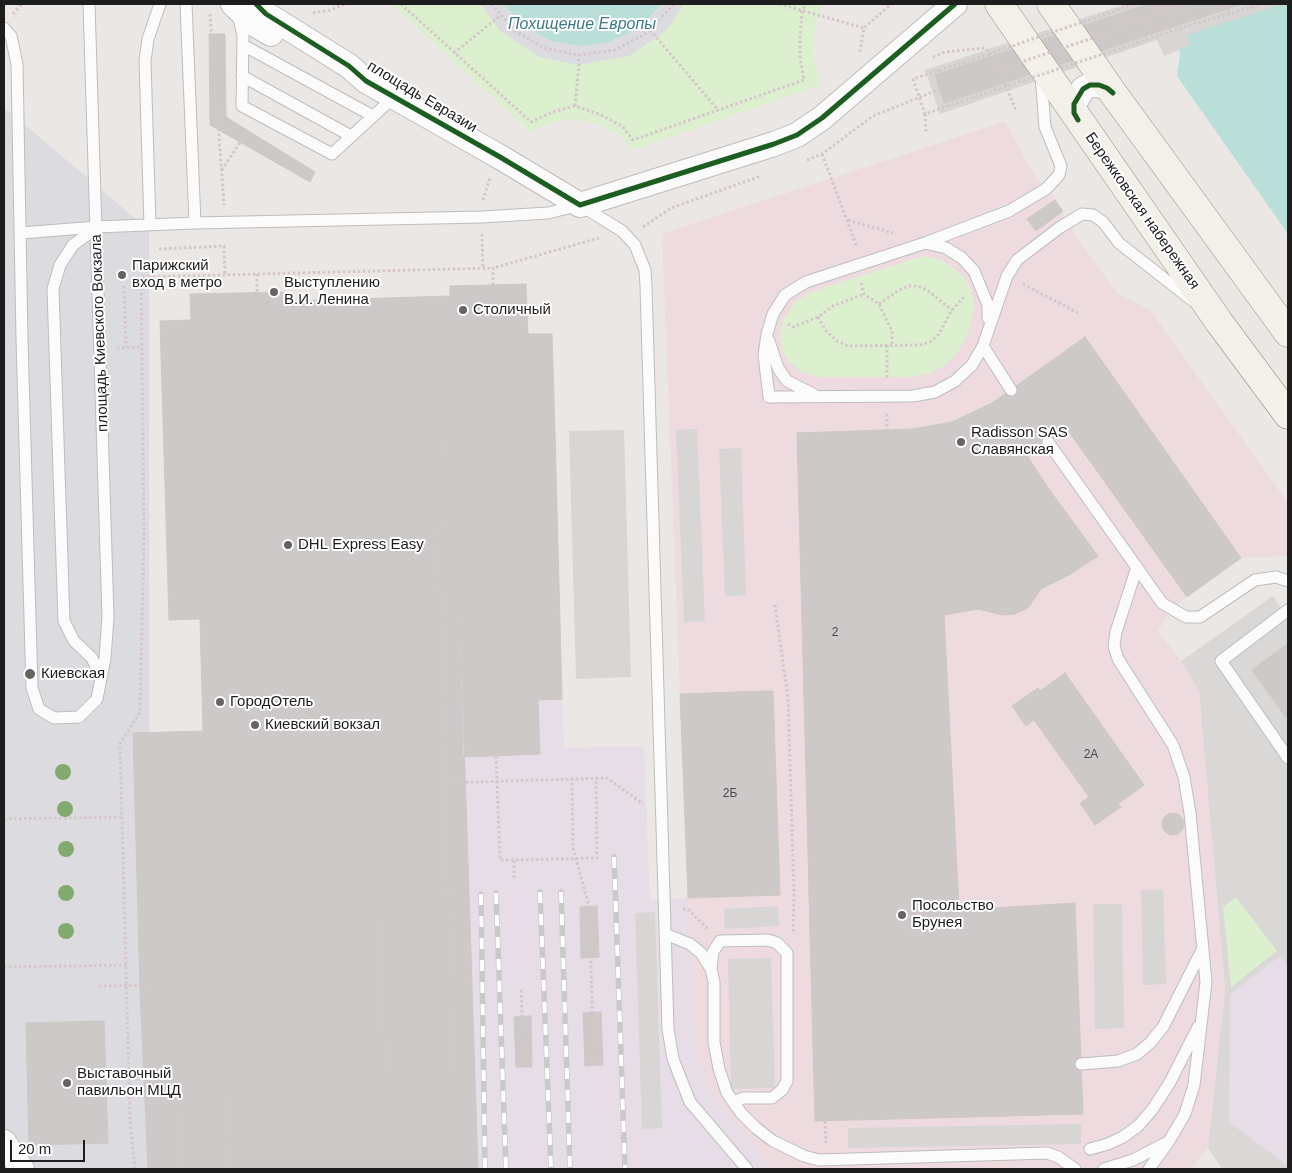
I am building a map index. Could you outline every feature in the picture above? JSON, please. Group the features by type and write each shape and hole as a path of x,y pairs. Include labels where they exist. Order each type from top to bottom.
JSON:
{"main road":[{"name":"Бережковская набережная","path":"999,4 1219,322 1288,415"},
{"path":"1051,4 1113,93 1288,332"}],"street":[{"path":"580,205 774,144 797,135 822,118 955,4"},
{"name":"площадь Евразии","path":"242,6 266,14 349,66 366,81 580,205"},
{"path":"1078,120 1074,113 1074,104 1082,89 1099,85 1113,93"},
{"path":"4,1142 22,1169"}],"lane":[{"path":"89,4 97,227"},
{"path":"150,225 145,61 148,39 160,4"},
{"path":"186,4 195,222"},
{"path":"242,6 242,106 332,154 394,96"},
{"name":"площадь Киевского Вокзала","path":"4,28 11,36 17,64 22,339 32,688 39,709 54,718 79,717 97,699 108,617 97,227"},
{"path":"243,45 372,116"},
{"path":"1039,62 1046,127 1061,166 1060,175 1046,189 1009,211 925,243 806,282 785,295 773,314 767,334 764,355 769,397 913,396 935,392 955,381 972,365 983,346 1007,276 1017,260 1059,228 1082,214 1093,215 1103,222 1119,243 1219,322"},
{"path":"242,76 351,136"},
{"path":"21,233 195,222 482,217 548,213 580,205 622,231 635,245 645,270 646,286 663,806 668,1029 673,1059 690,1102 747,1169"},
{"name":"площадь Киевского Вокзала","path":"97,227 73,245 60,265 53,289 64,621 74,641 92,658 101,678"},
{"path":"925,243 946,248 962,258 980,282 988,305 988,328"},
{"path":"767,334 772,353 786,381 818,396"},
{"path":"983,346 1011,390"},
{"path":"1048,442 1162,603 1186,616 1200,617 1256,580 1276,577 1288,581"},
{"path":"1137,567 1116,632 1114,646 1118,658 1173,745 1184,777 1190,813 1206,982 1194,1085 1185,1114 1170,1141 1149,1169"},
{"path":"1288,610 1221,661 1288,758"},
{"path":"665,934 690,944 701,953 711,969 714,982 714,1042 719,1069 728,1093 734,1102 756,1128 773,1140 804,1156 819,1160 1047,1153 1058,1157 1075,1169"},
{"path":"711,969 713,952 720,941 768,940 777,944 786,953 787,1081 782,1090 772,1098 743,1098 734,1102"},
{"path":"1081,1064 1118,1061 1136,1054 1150,1043 1162,1027 1203,948"},
{"path":"1090,1149 1123,1137 1138,1126 1152,1110 1169,1084 1202,1018"},
{"path":"1104,1169 1133,1160 1170,1141"}],"path":[{"path":"330,10 345,4"},
{"path":"401,4 531,122 552,112 574,106 599,114 622,126 633,140 804,80 800,58 802,11 806,4"},
{"path":"491,4 515,31 544,48 578,55 615,50 650,30 674,4"},
{"path":"779,4 864,28"},
{"path":"860,54 864,28 891,4"},
{"path":"914,79 1135,4"},
{"path":"1096,10 1109,21 1149,18 1190,4"},
{"path":"1227,4 1230,14"},
{"path":"926,114 1261,4"},
{"path":"1000,69 1126,27 1130,37 1186,18 1182,6"},
{"path":"210,12 224,198"},
{"path":"454,53 501,15"},
{"path":"650,30 718,110"},
{"path":"927,60 945,52 985,48 996,61 1016,111"},
{"path":"574,106 579,65 578,55"},
{"path":"912,73 926,114 926,134"},
{"path":"914,100 940,89"},
{"path":"222,170 251,125"},
{"path":"848,220 925,243"},
{"path":"135,1169 130,1120 120,744 140,712 144,537 141,277 493,268 622,231"},
{"path":"159,249 224,246 225,275"},
{"path":"493,268 493,285"},
{"path":"256,274 257,293"},
{"path":"818,317 826,331 838,341 848,346 920,345 930,342 939,334 952,310 980,282"},
{"path":"124,286 126,348"},
{"path":"879,304 899,290 909,286 918,286 927,290 952,310"},
{"path":"773,314 792,327 818,317 833,306 864,294"},
{"path":"113,348 142,347"},
{"path":"444,435 445,460"},
{"path":"450,977 438,528 457,528"},
{"path":"775,606 788,698 794,894 793,931 777,944"},
{"path":"496,756 500,860 597,858 596,778"},
{"path":"572,778 572,838 589,906 594,1066"},
{"path":"445,783 607,778 646,806 663,806"},
{"path":"4,819 123,817"},
{"path":"514,860 514,878"},
{"path":"665,909 688,909 720,941"},
{"path":"381,920 385,1071"},
{"path":"4,967 127,965"},
{"path":"99,986 154,984"},
{"path":"521,990 524,1067"},
{"path":"452,1014 454,1068"},
{"path":"129,1079 141,1079"},
{"path":"226,1099 231,1169"},
{"path":"176,1102 180,1169"}],"shaded area":[{"path":"481,4 503,4 522,25 549,40 639,28 662,4 684,4 667,30 629,56 579,65 539,57 500,31"},
{"path":"4,107 149,230 150,1169 28,1169 4,1147"},
{"path":"1005,121 1034,175 1055,200 1075,235 1117,293 1150,310 1288,503 1288,556 1241,558 1172,608 1158,631 1181,661 1199,692 1225,989 1208,1148 1190,1169 773,1169 709,1091 695,1047 688,898 780,894 773,691 680,694 662,234"},
{"path":"526,284 528,334 552,334 564,748 644,746 650,900 688,898 695,1047 709,1091 773,1169 148,1169 203,731 200,619 169,620 160,321 191,320 190,294 285,292 286,301 450,296 450,286"},
{"path":"697,429 705,621 684,622 676,430"},
{"path":"624,430 631,677 576,679 569,431"},
{"path":"741,448 746,595 725,596 719,449"},
{"path":"1273,596 1288,617 1288,1169 1222,1169 1208,1148 1225,989 1199,692 1181,661"},
{"path":"1163,889 1166,984 1143,985 1141,890"},
{"path":"1093,904 1122,904 1124,1028 1095,1029"},
{"path":"778,906 779,926 725,929 724,909"},
{"path":"655,912 662,1128 642,1129 635,913"},
{"path":"1280,956 1288,967 1288,1166 1229,1122 1230,994"},
{"path":"771,958 775,1088 731,1089 728,959"},
{"path":"1081,1124 1081,1144 848,1148 848,1128"}],"green space":[{"path":"392,4 822,4 815,25 814,56 819,86 632,150 619,135 598,124 577,119 553,122 530,132"},
{"path":"922,256 941,260 954,268 965,279 971,290 974,304 972,321 965,339 957,353 944,366 929,374 911,377 818,377 801,372 790,363 782,350 780,335 783,321 794,303 811,292"},
{"path":"1236,897 1277,951 1231,987 1223,907"}],"water":[{"name":"Похищение Европы","path":"503,4 662,4 639,28 609,42 579,46 549,40 522,25"},
{"path":"1165,4 1288,4 1288,234 1177,76 1180,54 1179,32"}],"pier":[{"path":"1126,4 1283,4 1188,35 1191,45 1164,56 1157,40 940,114 925,70"}],"building":[{"path":"1149,4 1242,4 944,103 935,75"},
{"path":"209,34 225,34 226,117 315,172 310,182 210,125"},
{"path":"1055,200 1063,211 1036,231 1027,219"},
{"name":"Киевский вокзал","path":"526,284 528,334 552,334 555,432 562,699 538,700 540,754 463,757 454,435 300,440 309,719 290,761 299,1169 148,1169 140,989 133,733 203,731 200,619 169,620 160,321 191,320 190,294 285,292 285,301 450,296 450,286"},
{"path":"1085,337 1241,558 1187,597 1067,429 1028,457 1046,485 985,517 951,525 914,530 915,496 864,497 868,670 905,669 913,968 847,970 841,734 805,735 797,433 912,429 952,422 992,403"},
{"path":"454,435 478,1169 299,1169 290,761 309,719 300,440"},
{"path":"1046,485 1098,556 1069,575 1041,589 1028,608 1015,614 1001,615 979,609 944,615 959,910 912,913 905,669 868,670 864,497 915,496 914,530 951,525 985,517"},
{"path":"1288,643 1288,720 1252,670"},
{"path":"1065,673 1144,785 1118,804 1121,807 1095,825 1080,803 1089,797 1034,720 1026,726 1012,706 1038,688 1040,691"},
{"path":"773,691 780,895 688,898 680,694"},
{"path":"841,734 847,970 811,971 805,735"},
{"path":"1173,813 1181,816 1184,824 1181,832 1173,835 1165,832 1162,824 1165,816"},
{"path":"1075,903 1083,1114 815,1121 811,971 913,968 912,913"},
{"path":"597,906 599,957 581,958 580,907"},
{"path":"601,1012 603,1065 585,1066 583,1013"},
{"path":"531,1016 532,1067 516,1067 514,1017"},
{"name":"Выставочный павильон МЦД","path":"104,1021 108,1143 29,1145 26,1023"}],"railway":[{"path":"614,857 625,1169"},
{"path":"540,892 551,1169"},
{"path":"561,892 570,1169"},
{"path":"496,893 506,1169"},
{"path":"481,894 485,1169"}],"cycle path":[{"path":"256,4 266,14 349,66 366,81 580,205 774,144 797,135 822,118 955,4"},
{"path":"1078,120 1074,113 1074,104 1083,89 1090,85 1099,85 1113,93"}],"place":[{"name":"Парижский вход в метро","path":"122,275"},
{"name":"Выступлению В.И. Ленина","path":"274,292"},
{"name":"Столичный","path":"463,310"},
{"name":"Radisson SAS Славянская","path":"961,442"},
{"name":"DHL Express Easy","path":"288,545"},
{"name":"Киевская","path":"30,674"},
{"name":"ГородОтель","path":"220,702"},
{"name":"Киевский вокзал","path":"255,725"},
{"name":"Посольство Брунея","path":"902,915"},
{"name":"Выставочный павильон МЦД","path":"67,1083"}]}
